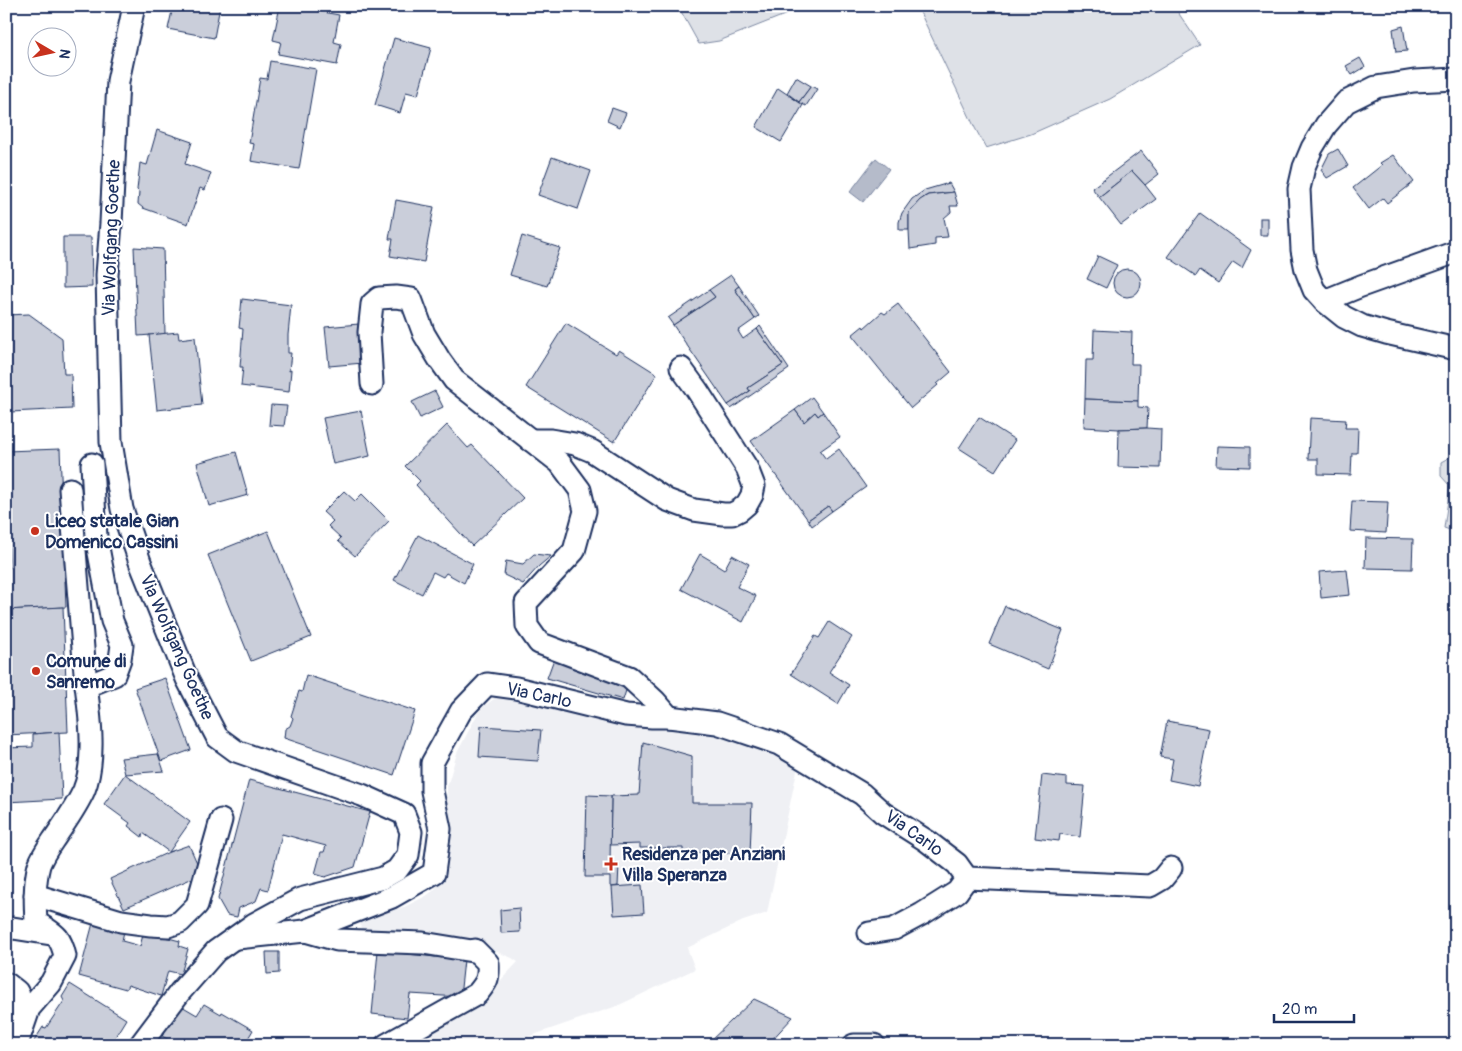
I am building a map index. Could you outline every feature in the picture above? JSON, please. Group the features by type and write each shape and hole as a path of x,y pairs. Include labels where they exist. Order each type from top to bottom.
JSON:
{"street":[{"name":"Via Wolfgang Goethe","path":"134,6 118,81 107,276 111,442 122,509 140,562 187,679 217,737 236,752 362,795 404,814 411,832 408,856 397,870 383,878 300,899 254,924 216,951 180,992 140,1045"},
{"path":"1456,80 1414,81 1376,87 1346,102 1326,125 1312,148 1304,167 1299,189 1302,250 1306,270 1314,290 1324,301 1344,317 1362,326 1456,349"},
{"path":"1324,301 1360,286 1456,252"},
{"path":"372,384 369,332 372,304 380,298 396,297 410,299 424,334 439,360 454,380 560,463 580,490 585,511 574,551 526,603 527,626 539,643 629,677 669,717"},
{"path":"530,440 551,440 575,444 592,451 668,500 694,510 732,514 747,504 754,486 747,468 681,368"},
{"path":"86,685 114,674 120,659 122,645 112,622 96,537 92,464"},
{"path":"14,1045 25,1013 51,983 65,956 62,942 56,935 36,922 35,895 39,866 85,789 90,765 91,741 70,489"},
{"name":"Via Carlo","path":"235,938 305,931 392,897 434,873 440,828 432,791 432,763 461,711 487,684 516,688 626,715 669,717 717,723 779,744 862,794 883,813 927,841 957,864 967,878"},
{"path":"35,895 121,921 168,926 180,922 197,905 221,820"},
{"path":"869,933 894,929 922,914 958,892 967,878 1150,886 1162,879 1171,868"},
{"path":"6,930 13,928 56,935"},
{"name":"Via Carlo","path":"305,931 337,940 423,943 475,950 488,963 486,983 477,994 386,1045"},
{"path":"6,986 15,993 25,1013"},
{"path":"854,1045 874,1045"}],"shaded area":[{"path":"678,6 785,6 787,14 719,41 699,44"},
{"path":"917,6 1185,6 1177,11 1200,45 1110,99 1031,134 986,148"},
{"path":"1456,435 1456,532 1444,528 1450,486 1441,476 1441,462 1450,457"},
{"name":"Residenza per Anziani Villa Speranza","path":"498,696 507,696 640,727 672,728 716,733 760,744 798,766 767,913 743,921 687,948 695,969 617,1006 513,1042 510,1045 407,1045 485,997 518,962 466,939 362,932 360,923 368,918 404,907 426,896 444,878 448,820 447,787 457,753 478,713"}],"water":[{"path":"876,158 889,169 863,202 850,192"}],"building":[{"path":"176,6 220,6 214,38 168,29 172,11 175,12"},
{"path":"280,6 291,6 339,15 334,42 341,44 337,65 278,54 281,42 273,40"},
{"path":"1403,26 1407,51 1396,52 1393,29"},
{"path":"394,38 431,48 418,95 406,92 400,113 375,105"},
{"path":"1360,58 1365,67 1352,75 1346,66"},
{"path":"270,61 316,69 299,169 251,161 254,144 249,143 260,78 267,79"},
{"path":"796,77 811,86 799,102 787,93"},
{"path":"811,86 817,89 806,106 799,102"},
{"path":"778,88 803,105 781,142 756,127"},
{"path":"612,108 626,113 620,127 607,121"},
{"path":"157,130 192,142 185,164 211,173 205,190 200,188 188,224 143,208 138,204 139,192 137,190 140,163 147,165"},
{"path":"1338,149 1348,166 1327,178 1321,170 1329,154"},
{"path":"1141,151 1159,174 1145,185 1132,171 1099,197 1092,188"},
{"path":"1393,155 1414,182 1387,203 1383,198 1369,209 1353,188 1382,165 1380,163"},
{"path":"552,157 591,171 578,209 538,195"},
{"path":"1132,171 1156,199 1121,225 1099,197"},
{"path":"949,183 954,192 924,197 909,212 909,230 899,230 902,213 912,199 925,190"},
{"path":"954,192 958,206 950,206 951,212 944,218 948,237 935,238 935,245 910,249 909,212 920,200 928,195"},
{"path":"396,200 434,207 424,262 390,256 393,239 389,239"},
{"path":"1200,213 1251,250 1242,268 1233,262 1218,283 1200,270 1196,276 1168,257"},
{"path":"1260,218 1268,218 1268,235 1260,235"},
{"path":"522,236 560,248 547,286 510,275"},
{"path":"63,237 91,237 92,287 63,288"},
{"path":"134,247 163,249 165,334 138,336"},
{"path":"1098,256 1117,265 1106,288 1087,279"},
{"path":"1127,269 1137,273 1141,283 1137,293 1127,297 1117,293 1113,283 1117,273"},
{"path":"731,275 739,286 735,289 755,319 738,331 743,339 757,329 783,365 748,388 750,391 728,405 673,325 715,297 709,290"},
{"path":"739,286 759,316 755,319 735,289"},
{"path":"709,290 715,297 673,325 668,318"},
{"path":"242,299 291,305 288,335 288,353 291,353 289,392 241,386 243,367 240,367 243,329 239,328"},
{"path":"898,304 951,372 911,408 852,335 863,326 864,328 882,312 885,314"},
{"path":"29,314 62,338 64,374 71,374 72,409 10,412 6,315"},
{"path":"566,323 616,354 619,350 657,374 614,442 526,387"},
{"path":"359,324 363,363 329,366 325,327"},
{"path":"760,326 789,369 731,409 728,405 750,391 748,388 783,365 757,329"},
{"path":"1094,330 1132,332 1131,364 1139,364 1138,401 1085,399 1086,360 1093,360"},
{"path":"178,332 179,339 195,337 202,405 157,410 149,335"},
{"path":"435,391 443,407 420,418 412,402"},
{"path":"812,397 823,412 818,416 815,412 804,422 795,410"},
{"path":"1085,399 1138,401 1138,407 1148,408 1147,428 1084,427"},
{"path":"271,405 287,406 284,426 269,425"},
{"path":"795,410 804,422 815,412 818,416 823,412 840,437 820,451 826,459 839,449 866,487 832,511 828,506 808,520 751,441"},
{"path":"361,411 370,456 333,464 323,418"},
{"path":"979,417 1015,440 995,471 959,448"},
{"path":"1310,418 1346,420 1345,428 1358,428 1357,453 1352,453 1351,475 1318,474 1318,459 1308,459"},
{"path":"447,425 468,448 472,445 523,498 472,546 416,485 420,481 405,466"},
{"path":"1119,429 1161,429 1160,468 1118,467"},
{"path":"1217,446 1250,447 1250,467 1216,466"},
{"name":"Liceo statale Gian Domenico Cassini","path":"60,449 66,607 6,610 6,568 10,568 6,451"},
{"path":"236,452 248,495 209,506 197,463"},
{"path":"344,491 355,501 362,494 389,521 355,556 338,541 341,538 328,526 333,521 323,512"},
{"path":"1352,501 1388,502 1386,533 1350,531"},
{"path":"828,506 832,511 812,526 808,520"},
{"path":"268,531 311,637 251,661 208,555"},
{"path":"418,535 473,564 464,583 446,573 443,577 433,572 422,594 394,580"},
{"path":"1366,538 1413,539 1412,569 1365,568"},
{"path":"534,554 551,556 523,584 504,575 506,561 523,564"},
{"path":"700,554 724,570 732,555 749,564 737,587 756,596 743,622 681,589"},
{"path":"1347,570 1350,595 1321,598 1319,572"},
{"path":"1005,606 1063,630 1048,669 989,644"},
{"name":"Comune di Sanremo","path":"63,607 68,732 6,735 6,610"},
{"path":"829,622 852,637 829,672 849,685 838,704 791,674 815,636 819,638"},
{"path":"555,656 628,684 623,700 547,678"},
{"path":"306,675 415,711 394,775 284,738 285,729 290,726 293,718 291,716 299,691 302,692"},
{"path":"165,678 191,750 161,761 135,688"},
{"path":"1167,721 1209,729 1198,786 1169,780 1173,759 1160,757"},
{"path":"481,726 541,730 538,761 479,757"},
{"path":"59,732 62,799 6,802 6,748 33,747 33,734"},
{"path":"643,742 692,756 692,803 752,803 750,854 683,852 683,848 640,848 640,844 610,845 611,796 639,795"},
{"path":"158,754 164,771 125,774 121,758"},
{"path":"125,774 190,822 169,852 143,833 142,837 128,826 130,823 104,804"},
{"path":"1042,775 1067,778 1067,785 1085,786 1080,837 1060,834 1059,841 1035,838"},
{"path":"249,780 370,812 355,867 325,877 315,874 321,852 324,852 326,846 282,834 268,890 261,888 256,901 239,908 237,917 227,915 218,899"},
{"path":"587,795 611,796 610,864 619,864 618,886 610,886 610,877 585,877"},
{"path":"189,845 202,874 124,908 110,879"},
{"path":"642,885 644,913 614,915 612,887"},
{"path":"519,908 520,932 501,933 500,910"},
{"path":"93,923 124,931 122,941 140,946 143,935 148,936 149,933 180,941 179,946 188,949 181,974 168,971 161,996 128,985 126,989 79,976"},
{"path":"378,951 464,960 460,997 410,994 407,1018 372,1014"},
{"path":"266,952 279,952 279,973 267,974"},
{"path":"70,984 126,1019 110,1045 39,1045 34,1041 43,1027 46,1028 64,1001 62,997"},
{"path":"754,999 793,1017 767,1045 709,1045 708,1043"},
{"path":"204,1004 253,1030 244,1045 178,1045 162,1036 180,1005 197,1015"}],"place":[{"name":"Liceo statale Gian Domenico Cassini","path":"35,531"},
{"name":"Comune di Sanremo","path":"36,671"},
{"name":"Residenza per Anziani Villa Speranza","path":"611,864"}]}
